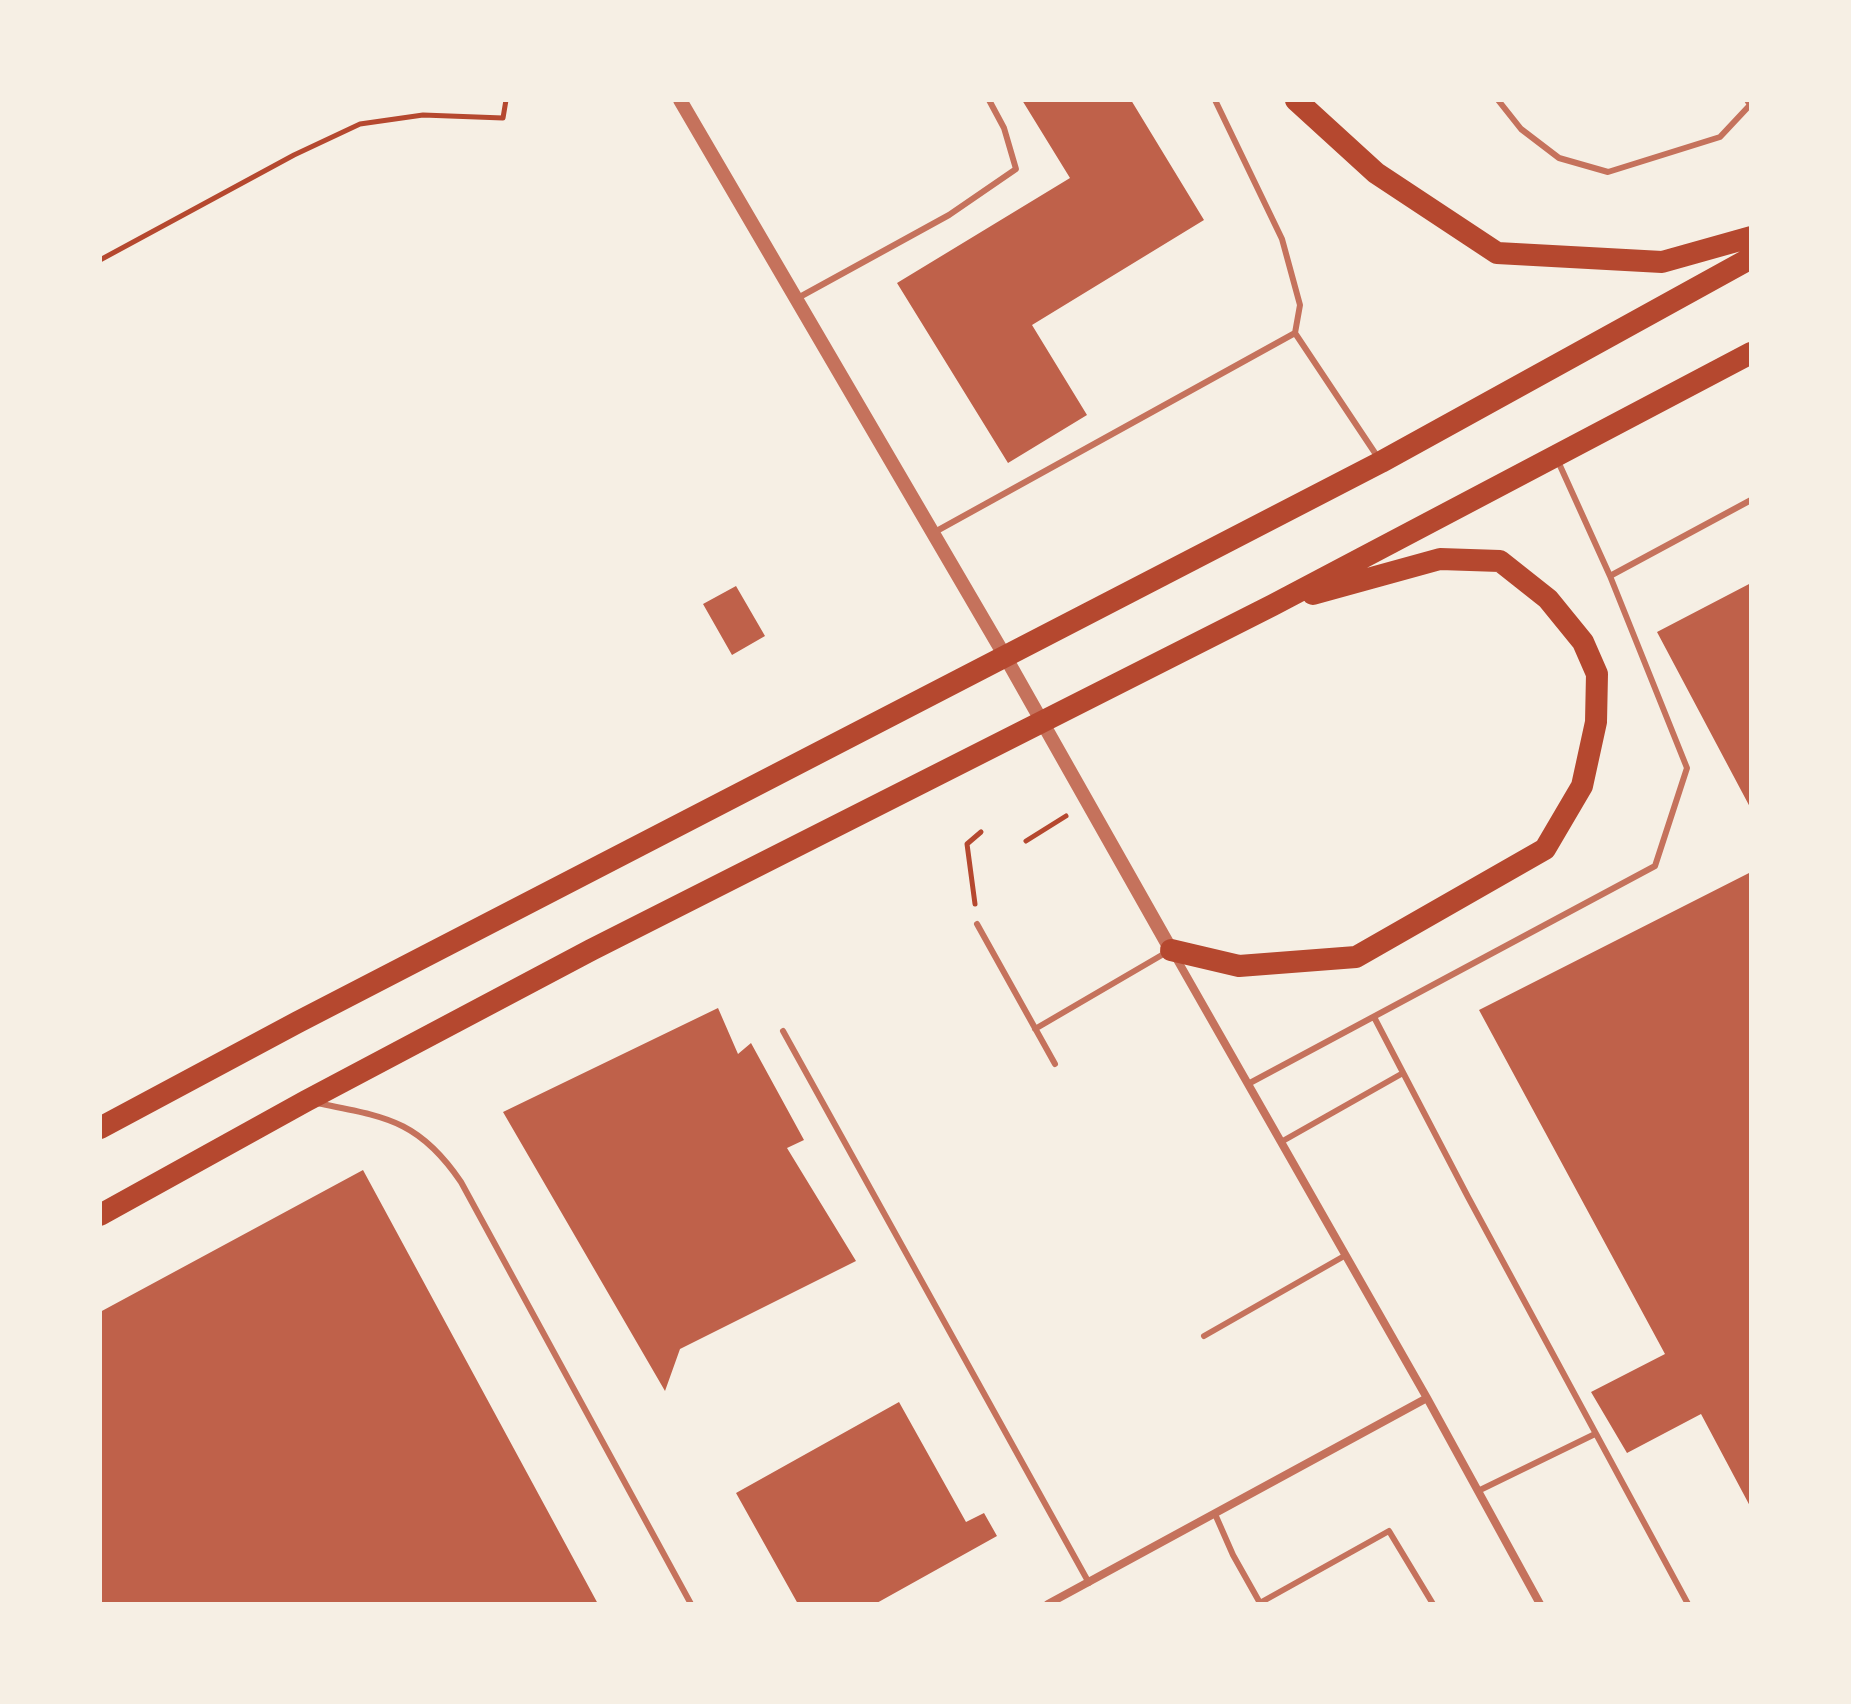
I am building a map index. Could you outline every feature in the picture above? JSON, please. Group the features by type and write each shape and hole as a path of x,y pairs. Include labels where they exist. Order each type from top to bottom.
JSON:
{"highway":[{"path":"1296,100 1376,173 1497,253 1662,262 1751,237"},
{"path":"100,1128 312,1015 1381,462 1751,258"},
{"path":"100,1215 306,1101 591,950 1041,724 1556,456 1749,360"},
{"path":"1171,950 1239,966 1356,957 1545,849 1582,786 1596,722 1597,674 1583,642 1548,599 1500,561 1440,559 1273,605"}],"street":[{"path":"680,100 1006,658 1427,1398 1540,1604"},
{"path":"1048,1604 1427,1398"}],"lane":[{"path":"796,299 949,215 1016,169 1004,128 989,100"},
{"path":"1215,100 1282,239 1300,305 1295,333 1381,462"},
{"path":"1498,100 1521,129 1559,158 1608,172 1720,137 1750,105 1747,100"},
{"path":"933,533 1295,333"},
{"path":"1248,1084 1655,866 1687,768 1610,576 1556,456"},
{"path":"1610,576 1751,500"},
{"path":"977,924 1055,1064"},
{"path":"1035,1029 1171,950"},
{"path":"1374,1017 1688,1604"},
{"path":"783,1031 1089,1583"},
{"path":"1281,1142 1403,1073"},
{"path":"306,1101 386,1117 424,1138 445,1158 461,1182 691,1604"},
{"path":"1204,1336 1346,1255"},
{"path":"1478,1491 1595,1434"},
{"path":"1215,1514 1259,1603 1389,1531 1433,1604"}],"path":[{"path":"100,260 294,155 360,124 423,115 503,118 506,100"},
{"path":"1026,841 1087,803"},
{"path":"977,924 967,844 981,832"}],"building":[{"path":"1022,100 1131,100 1204,220 1032,325 1087,415 1008,463 897,283 1070,178"},
{"path":"1751,583 1751,809 1657,632"},
{"path":"736,586 765,636 732,655 703,604"},
{"path":"1751,872 1751,1508 1701,1414 1627,1453 1591,1392 1665,1354 1479,1010"},
{"path":"718,1008 738,1054 751,1043 804,1140 787,1148 856,1261 680,1349 665,1391 503,1112"},
{"path":"363,1170 598,1604 100,1604 100,1312"},
{"path":"899,1402 966,1522 984,1513 997,1536 875,1604 798,1604 736,1493"}]}
